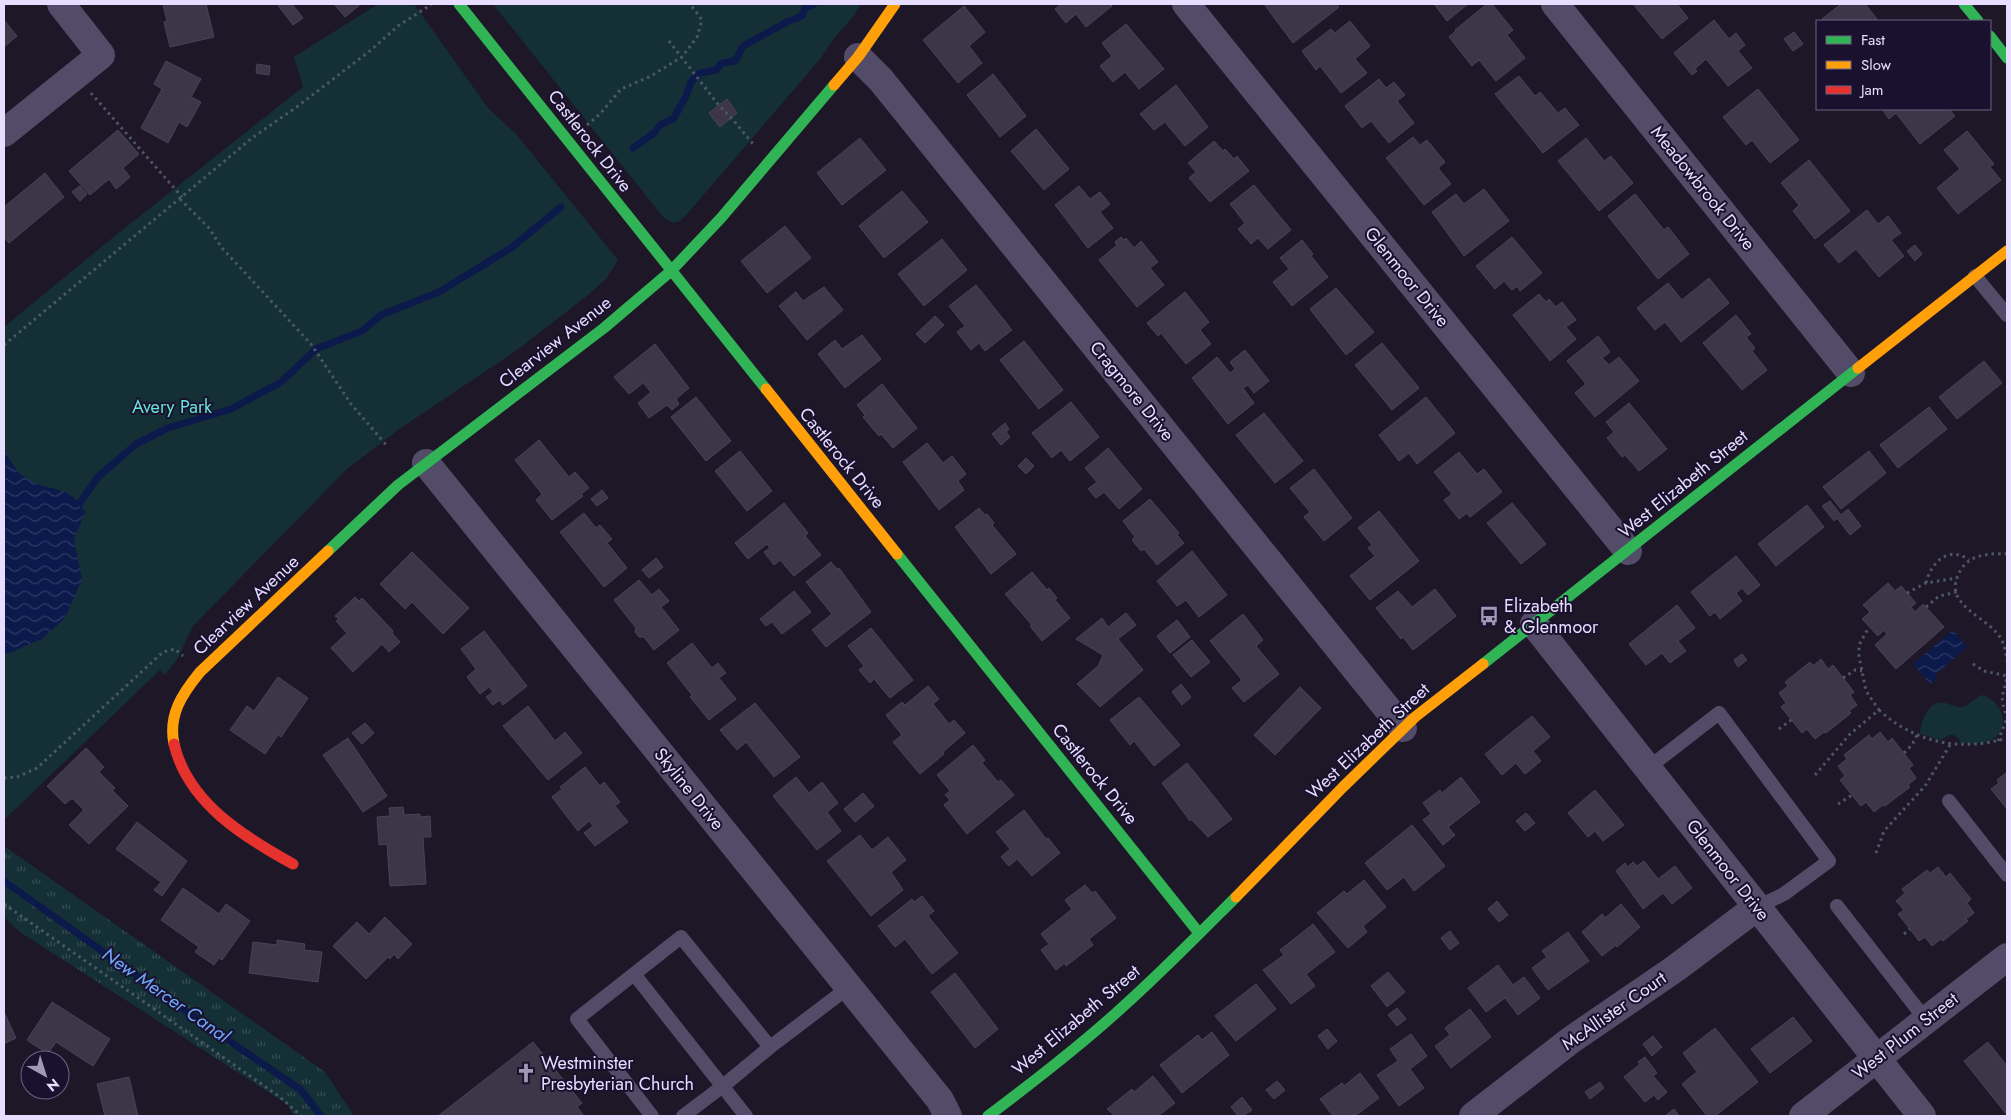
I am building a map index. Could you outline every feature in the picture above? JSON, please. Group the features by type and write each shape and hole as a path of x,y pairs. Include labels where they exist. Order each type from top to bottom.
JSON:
{"street":[{"path":"4,133 101,54 61,4"},
{"name":"Castlerock Drive","path":"459,4 1199,933"},
{"name":"Clearview Avenue","path":"293,864 258,845 230,826 210,809 189,780 175,752 172,736 173,716 181,696 200,672 398,485 604,328 671,271 721,218 858,57 895,4"},
{"name":"Glenmoor Drive","path":"1186,4 1628,551"},
{"name":"Meadowbrook Drive","path":"1555,4 1851,373"},
{"path":"1964,4 1977,20"},
{"path":"1991,37 2007,58"},
{"name":"Cragmore Drive","path":"858,57 881,80 1403,728"},
{"name":"West Elizabeth Street","path":"988,1116 1131,1000 1403,728 2007,250"},
{"name":"Skyline Drive","path":"426,463 940,1100 948,1116"},
{"name":"Glenmoor Drive","path":"1534,624 1922,1116"},
{"name":"McAllister Court","path":"1473,1116 1571,1040 1676,968 1757,907"},
{"name":"West Plum Street","path":"1803,1116 1926,1020 2005,962"}],"lane":[{"path":"1975,276 2007,315"},
{"path":"1648,768 1719,713 1830,861 1784,894 1757,907"},
{"path":"1949,801 2007,875"},
{"path":"1836,906 1926,1020"},
{"path":"652,1116 577,1019 681,937 770,1047"},
{"path":"634,974 746,1116"},
{"path":"683,1116 848,987"}],"path":[{"path":"4,346 252,138 298,106 371,50 398,26 432,4"},
{"path":"568,142 600,114 621,89 650,77 682,57 697,37 702,20 690,4"},
{"path":"669,41 754,146 769,161"},
{"path":"76,76 209,228 222,248 311,344 351,404 388,447"},
{"path":"1926,582 1933,565 1944,556 1956,554 1964,556 1969,560"},
{"path":"1998,741 2007,718 2002,704 2007,676 2006,655 2002,640 1994,630 1971,614 1962,604 1957,592 1957,578 1969,560 1987,555 2007,554"},
{"path":"1907,593 1926,582 1957,578"},
{"path":"1926,607 1939,596 1957,592"},
{"path":"1869,627 1859,645 1866,691 1879,710 1895,723 1917,735 1950,745 1967,746 2007,738"},
{"path":"4,778 17,777 37,768 164,652 175,649 200,672"},
{"path":"1973,664 1984,671 2007,676"},
{"path":"1843,678 1855,670 1862,671"},
{"path":"1815,775 1850,734 1879,710"},
{"path":"1778,729 1791,720"},
{"path":"1904,753 1912,745 1917,735"},
{"path":"1876,852 1884,831 1925,786 1950,745"},
{"path":"1838,804 1852,795"},
{"path":"4,904 280,1097 301,1116"},
{"path":"1904,934 1910,929"}],"green space":[{"name":"Avery Park","path":"378,4 414,4 488,108 517,135 618,260 606,279 517,350 398,430 347,469 193,626 178,658 165,675 160,670 4,820 4,327 111,239 303,87 294,57"},
{"path":"493,4 861,4 821,58 688,213 680,221 673,223 664,218"},
{"path":"1982,695 1996,703 2002,716 2001,730 1991,740 1980,743 1960,743 1959,739 1954,735 1949,735 1941,740 1920,734 1926,712 1934,704 1945,703 1961,707"},
{"path":"4,846 325,1072 354,1116 294,1116 287,1104 20,932 4,917"}],"water":[{"path":"4,451 23,476 40,485 72,496 79,502 85,512 74,540 82,579 65,618 42,639 4,655"},
{"path":"1953,630 1967,647 1935,675 1937,678 1930,684 1913,664"}],"building":[{"path":"163,4 206,4 214,37 170,47 164,22 167,21"},
{"path":"277,4 292,4 303,18 293,25"},
{"path":"334,4 361,4 345,17"},
{"path":"1061,4 1110,4 1112,6 1086,27 1076,14 1066,23 1055,9"},
{"path":"1264,4 1336,4 1339,7 1293,43"},
{"path":"1434,4 1468,4 1447,21"},
{"path":"1487,4 1492,4 1513,30 1507,35 1525,58 1496,81 1479,60 1472,66 1449,37"},
{"path":"1633,4 1677,4 1688,18 1662,39"},
{"path":"1841,4 1865,4 1877,19 1823,20"},
{"path":"964,6 985,32 969,46 982,63 958,83 923,40"},
{"path":"4,20 17,36 4,47"},
{"path":"1714,20 1729,39 1736,33 1745,45 1738,51 1752,68 1728,86 1706,59 1695,69 1697,71 1692,75 1674,53"},
{"path":"1350,21 1370,46 1355,59 1367,73 1341,93 1320,66 1316,70 1302,51 1331,29 1335,33"},
{"path":"1126,24 1164,69 1139,89 1125,72 1113,82 1100,66 1112,56 1102,43"},
{"path":"1794,32 1803,44 1793,51 1784,39"},
{"path":"166,61 201,79 191,97 201,102 187,127 179,122 168,143 141,128 162,89 154,84"},
{"path":"257,64 270,66 269,75 256,73"},
{"path":"993,74 1026,116 1000,137 967,95"},
{"path":"1519,76 1535,96 1540,92 1558,113 1565,108 1579,125 1543,153 1495,94"},
{"path":"1379,79 1386,88 1394,82 1405,95 1397,101 1414,123 1389,143 1371,121 1362,128 1345,106"},
{"path":"1176,85 1208,127 1185,146 1165,122 1154,130 1140,114"},
{"path":"1758,89 1799,140 1770,163 1752,140 1746,145 1723,117"},
{"path":"727,99 737,113 720,127 709,113"},
{"path":"1883,110 1950,110 1955,116 1920,144 1896,113 1889,119"},
{"path":"1036,129 1069,169 1044,190 1011,151"},
{"path":"118,130 139,154 123,168 130,177 116,189 109,179 90,195 69,171"},
{"path":"1967,131 1994,164 1990,167 2001,180 1958,214 1937,188 1960,169 1944,150"},
{"path":"1413,137 1420,145 1427,140 1445,162 1438,168 1451,184 1424,205 1386,158"},
{"path":"860,138 886,170 842,205 817,173"},
{"path":"1586,138 1604,161 1611,156 1633,183 1599,211 1558,161"},
{"path":"1214,141 1234,159 1237,156 1249,171 1210,202 1189,178 1196,172 1188,163"},
{"path":"1809,160 1850,211 1815,239 1793,211 1799,205 1781,183"},
{"path":"45,173 64,197 9,243 4,237 4,207"},
{"path":"1254,185 1291,230 1268,249 1258,238 1251,244 1238,229 1245,223 1230,204"},
{"path":"80,186 87,194 80,201 72,192"},
{"path":"1079,186 1090,199 1100,192 1110,204 1100,212 1113,228 1088,248 1055,205"},
{"path":"1484,189 1509,221 1464,256 1432,212 1456,194 1464,204"},
{"path":"902,191 928,222 884,258 859,226"},
{"path":"1635,194 1664,230 1668,227 1689,254 1658,279 1608,216"},
{"path":"1867,210 1878,224 1888,216 1901,233 1891,240 1904,256 1879,277 1856,249 1839,263 1824,245"},
{"path":"785,226 811,258 767,293 741,261"},
{"path":"1121,237 1124,240 1126,238 1134,248 1141,241 1158,262 1150,268 1164,285 1137,307 1099,260 1117,245 1115,242"},
{"path":"1512,237 1542,273 1520,291 1517,286 1512,290 1504,281 1495,289 1476,266"},
{"path":"942,239 967,270 924,306 898,274"},
{"path":"1302,240 1313,254 1311,256 1328,277 1292,306 1273,282 1289,269 1280,258"},
{"path":"1915,245 1922,254 1915,261 1907,251"},
{"path":"1709,278 1729,303 1681,342 1665,322 1655,330 1637,308 1668,283 1682,300"},
{"path":"976,285 1012,330 985,351 979,343 971,350 957,332 965,326 949,306"},
{"path":"824,287 843,310 807,340 779,306 796,292 803,301"},
{"path":"1336,288 1374,332 1346,355 1310,309"},
{"path":"1185,292 1209,322 1200,330 1211,344 1186,364 1161,333 1158,336 1147,323"},
{"path":"1539,294 1546,302 1549,299 1556,307 1562,302 1576,320 1566,327 1576,339 1550,361 1513,315"},
{"path":"1736,315 1751,334 1746,337 1755,348 1752,351 1767,370 1742,390 1703,343"},
{"path":"935,316 944,325 925,343 916,334"},
{"path":"862,335 881,359 845,388 818,354 835,340 842,349"},
{"path":"1598,336 1610,352 1602,358 1609,365 1619,357 1639,381 1595,417 1575,393 1586,384 1567,361"},
{"path":"1024,341 1063,390 1039,409 1000,360"},
{"path":"1382,343 1419,388 1392,410 1355,365"},
{"path":"655,344 689,388 676,399 679,404 672,410 667,405 649,418 638,403 651,392 643,383 629,394 614,377"},
{"path":"1245,350 1269,381 1254,393 1248,385 1243,388 1254,403 1228,424 1192,378 1217,357 1230,373 1235,369 1230,362"},
{"path":"1984,361 2002,383 1957,419 1939,397"},
{"path":"882,384 917,428 893,448 881,434 879,436 863,417 865,415 857,405"},
{"path":"696,397 731,441 706,461 671,417"},
{"path":"1426,397 1455,433 1417,464 1409,453 1399,461 1379,435"},
{"path":"1071,402 1099,437 1070,461 1061,450 1052,458 1032,433"},
{"path":"1629,403 1667,449 1639,471 1625,455 1622,457 1607,438 1614,432 1606,422"},
{"path":"1929,407 1947,429 1898,468 1880,445"},
{"path":"1264,413 1303,461 1275,483 1236,435"},
{"path":"1005,423 1009,429 1006,432 1010,437 1001,445 992,434"},
{"path":"539,440 569,477 575,472 589,488 581,494 583,496 552,520 536,500 542,494 515,460"},
{"path":"927,443 943,463 952,456 966,474 958,481 964,490 939,510 903,462"},
{"path":"1108,448 1142,489 1119,509 1104,492 1096,498 1088,489 1097,482 1085,468"},
{"path":"740,451 772,491 747,511 715,471"},
{"path":"1869,451 1886,473 1841,509 1823,487"},
{"path":"1459,452 1477,474 1484,469 1502,492 1470,517 1467,513 1459,519 1444,500 1452,494 1434,472"},
{"path":"1026,458 1034,466 1026,474 1018,466"},
{"path":"1314,469 1352,518 1324,541 1304,517 1310,512 1290,488"},
{"path":"602,490 608,498 597,506 591,499"},
{"path":"1150,499 1179,533 1177,535 1184,543 1157,565 1144,549 1141,551 1132,540 1135,537 1123,521"},
{"path":"1830,501 1841,515 1848,509 1861,526 1850,535 1837,518 1834,521 1822,506"},
{"path":"784,503 808,533 805,536 821,555 794,576 780,560 774,565 764,552 770,548 767,544 748,559 735,543"},
{"path":"1512,503 1546,544 1521,564 1487,523"},
{"path":"1807,505 1824,527 1776,566 1758,544"},
{"path":"979,508 985,515 987,514 994,523 992,525 1016,554 991,574 955,527"},
{"path":"1379,511 1419,561 1370,600 1350,576 1375,556 1368,548 1372,545 1358,528"},
{"path":"584,513 596,528 600,525 612,539 607,543 627,568 604,587 560,532"},
{"path":"1192,551 1227,595 1199,617 1186,600 1177,606 1157,581"},
{"path":"412,552 469,608 443,634 412,602 405,609 380,584"},
{"path":"1736,556 1760,585 1748,595 1742,588 1736,593 1742,601 1720,619 1715,612 1710,616 1691,592"},
{"path":"656,558 663,567 649,578 642,570"},
{"path":"831,562 837,569 839,568 871,612 826,647 812,630 832,614 806,582"},
{"path":"1032,572 1047,590 1049,588 1057,598 1055,600 1070,618 1042,641 1030,626 1032,625 1005,594"},
{"path":"639,580 652,595 659,589 669,601 661,607 679,630 654,650 644,637 639,637 635,632 636,628 614,600"},
{"path":"1888,583 1895,591 1901,586 1916,603 1911,607 1915,612 1923,604 1944,627 1896,669 1875,645 1887,634 1884,630 1878,636 1862,619 1870,612 1863,605"},
{"path":"1435,589 1456,616 1413,650 1403,637 1401,639 1376,608 1398,591 1412,607"},
{"path":"794,591 811,612 782,634 772,622 766,626 760,619"},
{"path":"355,597 359,601 362,598 393,631 392,633 400,642 389,652 382,644 353,672 331,648 347,633 336,621 339,619 335,616"},
{"path":"1677,605 1695,628 1678,641 1686,651 1670,663 1662,653 1646,665 1629,644"},
{"path":"1126,613 1136,625 1118,639 1143,670 1100,707 1077,684 1098,666 1103,655 1076,639 1102,618 1108,627"},
{"path":"1243,614 1263,640 1256,646 1279,674 1244,702 1232,688 1242,680 1210,641"},
{"path":"1177,620 1190,637 1170,653 1157,636"},
{"path":"871,628 913,680 890,698 874,679 870,683 859,670 864,666 848,646"},
{"path":"484,631 527,686 503,705 500,700 493,705 486,697 493,692 489,687 480,694 467,677 476,669 461,649"},
{"path":"1192,640 1210,662 1191,677 1173,655"},
{"path":"692,643 712,668 718,663 726,673 719,678 736,699 709,720 690,697 692,695 667,663"},
{"path":"1742,654 1747,660 1738,667 1734,660"},
{"path":"1821,659 1828,669 1833,665 1854,692 1850,695 1857,705 1849,711 1851,713 1826,733 1824,732 1815,739 1807,729 1802,733 1781,707 1786,703 1779,693 1788,686 1785,682 1810,662 1813,666"},
{"path":"278,677 308,698 281,737 278,735 265,754 230,730 247,706 254,711"},
{"path":"1181,684 1191,697 1182,705 1172,692"},
{"path":"928,686 939,699 933,704 949,724 954,720 965,733 920,774 893,742 902,735 886,715 902,702 905,705"},
{"path":"1300,687 1321,708 1275,755 1254,735"},
{"path":"1139,697 1180,745 1154,766 1134,741 1130,745 1110,720"},
{"path":"755,703 800,757 774,777 746,742 737,750 720,730"},
{"path":"528,706 555,741 565,732 582,753 548,780 503,726"},
{"path":"1532,716 1550,737 1533,751 1541,761 1525,774 1516,763 1502,775 1485,754"},
{"path":"365,723 374,733 362,744 352,733"},
{"path":"1880,732 1888,742 1892,738 1913,765 1909,768 1916,778 1908,785 1910,787 1874,812 1866,802 1861,806 1840,780 1845,776 1838,766 1847,759 1844,755 1869,735 1872,739"},
{"path":"348,738 387,796 363,812 323,755"},
{"path":"973,745 985,760 982,763 998,782 1001,780 1014,795 967,834 944,805 950,800 945,795 950,791 937,775"},
{"path":"86,748 104,767 99,772 115,788 112,790 128,806 89,844 69,825 84,810 72,798 65,804 47,786"},
{"path":"1187,763 1232,819 1208,837 1191,819 1190,821 1162,783"},
{"path":"585,767 600,786 604,782 620,802 615,806 628,822 595,846 584,833 593,826 589,821 578,831 552,797 562,789 560,787"},
{"path":"2007,772 2007,809 1991,789 1999,783 1997,780"},
{"path":"796,777 809,793 822,782 838,803 827,812 841,831 817,850 773,796"},
{"path":"1461,777 1480,802 1448,827 1455,835 1443,845 1423,820 1431,814 1423,803 1440,790 1442,793"},
{"path":"1595,790 1624,825 1603,841 1595,831 1588,837 1568,813"},
{"path":"863,793 874,806 855,822 844,809"},
{"path":"403,807 404,815 420,814 420,817 430,816 431,837 423,837 426,884 390,886 387,844 379,845 377,817 390,816 389,808"},
{"path":"1024,810 1046,839 1048,838 1060,853 1032,876 1017,859 1009,866 1001,857 1010,849 996,832"},
{"path":"1526,813 1535,823 1525,831 1516,821"},
{"path":"137,822 187,861 162,896 154,890 161,882 116,849"},
{"path":"1412,825 1445,866 1414,891 1404,877 1387,890 1365,863"},
{"path":"860,835 872,850 888,837 906,860 891,872 903,890 871,916 827,861"},
{"path":"1644,861 1658,879 1675,866 1692,888 1672,904 1663,893 1643,909 1616,871 1625,863 1628,867 1633,862 1637,866"},
{"path":"1938,867 1946,877 1950,873 1971,899 1967,903 1974,913 1966,919 1968,921 1943,941 1941,939 1932,946 1925,937 1919,941 1898,914 1904,910 1896,901 1905,893 1902,889 1927,870 1930,873"},
{"path":"1364,880 1386,907 1363,926 1367,932 1348,948 1317,913 1344,891 1347,894"},
{"path":"1085,885 1092,893 1095,891 1116,918 1089,939 1093,945 1066,966 1065,963 1056,970 1041,950 1049,944 1041,934 1072,909 1065,900"},
{"path":"183,888 219,914 226,904 250,921 222,960 219,958 214,965 195,952 199,947 161,920"},
{"path":"922,896 934,911 928,916 958,953 932,974 905,939 895,947 878,926 912,899 914,902"},
{"path":"1497,901 1508,915 1499,922 1488,909"},
{"path":"1621,904 1640,927 1617,947 1616,945 1602,956 1582,932 1602,914 1605,918"},
{"path":"385,917 412,944 398,959 394,954 390,959 388,957 366,979 333,946 357,922 369,934"},
{"path":"1313,924 1335,952 1306,974 1315,986 1291,1004 1263,970 1284,955 1280,950"},
{"path":"1450,931 1459,943 1450,950 1441,938"},
{"path":"1568,932 1589,961 1548,990 1532,968 1547,957 1542,951"},
{"path":"277,940 305,944 304,950 322,952 318,982 249,973 253,942 277,945"},
{"path":"1498,965 1513,985 1524,977 1540,998 1518,1015 1505,998 1486,1012 1468,988"},
{"path":"1388,972 1405,992 1387,1007 1371,986"},
{"path":"955,973 998,1029 975,1048 931,992"},
{"path":"1256,984 1276,1009 1236,1041 1215,1016"},
{"path":"52,1002 110,1039 93,1066 56,1042 51,1050 42,1050 27,1040"},
{"path":"1397,1008 1406,1019 1397,1026 1388,1015"},
{"path":"1470,1009 1491,1037 1451,1068 1435,1046 1450,1035 1445,1028"},
{"path":"4,1012 16,1038 4,1044"},
{"path":"1793,1017 1812,1041 1770,1073 1751,1049"},
{"path":"1715,1028 1758,1082 1715,1116 1707,1116 1682,1084 1697,1072 1683,1053"},
{"path":"1327,1029 1337,1041 1328,1049 1318,1036"},
{"path":"1212,1032 1229,1055 1182,1093 1160,1065 1198,1035 1202,1040"},
{"path":"1411,1034 1427,1056 1410,1069 1424,1088 1399,1106 1377,1075 1398,1061 1390,1049"},
{"path":"1653,1036 1662,1047 1652,1056 1643,1044"},
{"name":"Westminster Presbyterian Church","path":"533,1042 582,1103 577,1107 584,1116 438,1116"},
{"path":"1988,1042 2007,1066 2007,1115 1964,1061"},
{"path":"1645,1057 1657,1073 1653,1076 1667,1092 1658,1100 1654,1095 1645,1102 1624,1077 1640,1064 1638,1062"},
{"path":"1360,1073 1379,1098 1355,1116 1354,1114 1351,1116 1333,1116 1320,1099 1342,1083 1344,1086"},
{"path":"1153,1076 1175,1103 1158,1116 1115,1116 1107,1109 1132,1089 1134,1092"},
{"path":"129,1077 138,1116 105,1116 97,1084"},
{"path":"1277,1081 1285,1090 1274,1099 1266,1090"},
{"path":"1600,1082 1604,1088 1590,1099 1585,1092"},
{"path":"1242,1097 1252,1110 1243,1116 1238,1116 1231,1107"},
{"path":"1674,1109 1679,1116 1665,1116"}],"waterway":[{"path":"633,148 654,133 660,125 674,118 691,82 700,73 716,70 722,63 735,61 743,46 802,16 805,8 814,4"},
{"path":"80,503 98,477 136,444 168,428 231,409 281,382 316,349 362,331 381,315 439,292 511,248 561,207"},
{"name":"New Mercer Canal","path":"4,881 203,1023 301,1090 321,1116"}],"traffic: fast":[{"path":"459,4 766,389"},
{"path":"1964,4 1977,20"},
{"path":"1991,37 2007,58"},
{"path":"328,551 398,485 604,328 671,271 721,218 834,85"},
{"path":"1483,664 1858,368"},
{"path":"897,554 1199,933"},
{"path":"988,1116 1101,1027 1236,897"}],"traffic: slow":[{"path":"834,85 858,57 895,4"},
{"path":"1858,368 2007,251"},
{"path":"766,389 897,554"},
{"path":"174,744 173,724 178,705 200,672 328,551"},
{"path":"1236,897 1343,787 1415,717 1483,664"}],"traffic: jam":[{"path":"174,744 181,765 205,801 238,830 293,864"}],"place":[{"name":"Elizabeth & Glenmoor","path":"1489,616"},
{"name":"Westminster Presbyterian Church","path":"526,1073"}]}
